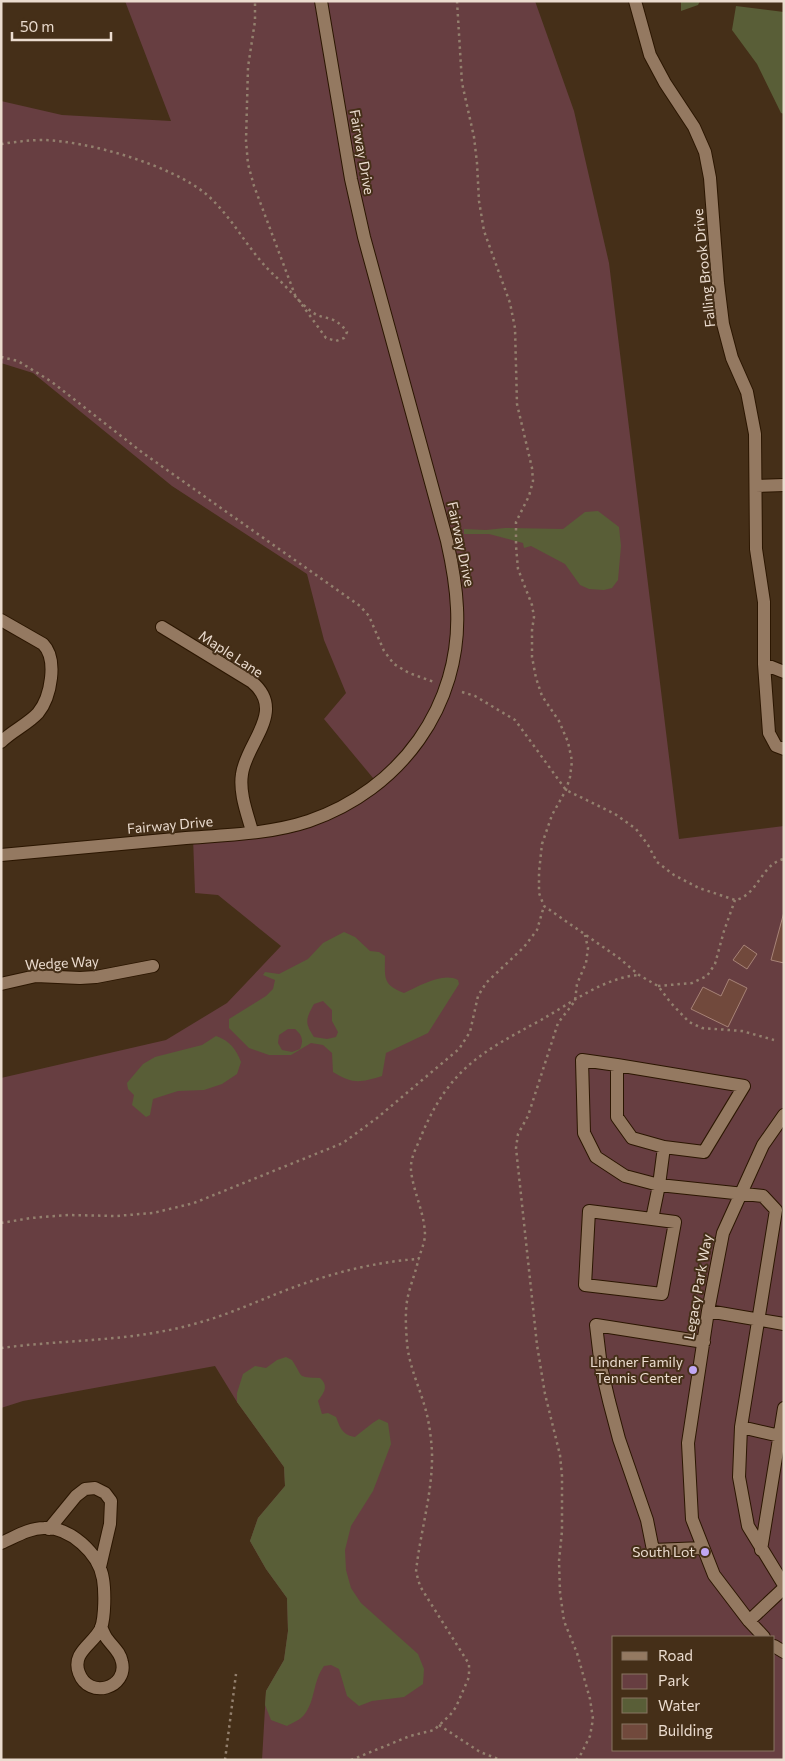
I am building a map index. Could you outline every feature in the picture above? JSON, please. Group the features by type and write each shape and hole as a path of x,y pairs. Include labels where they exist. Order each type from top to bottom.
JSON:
{"street":[{"name":"Fairway Drive","path":"1,855 252,831 294,825 326,814 353,801 378,784 400,764 419,741 435,715 443,697 452,669 457,639 458,609 455,580 447,541 364,237 351,179 321,1"},
{"name":"Falling Brook Drive","path":"635,1 650,55 665,83 694,127 705,152 710,178 723,324 732,358 747,392 755,434 756,549 764,602 764,664 769,733 776,746 784,749"},
{"path":"756,486 784,485"},
{"path":"1,620 48,648 52,662 48,693 42,708 1,742"},
{"name":"Maple Lane","path":"162,627 252,682 264,700 266,716 246,760 242,774 242,794 252,831"},
{"path":"764,664 784,672"},
{"name":"Wedge Way","path":"1,984 36,976 96,977 153,966"},
{"path":"617,1065 616,1117 632,1138 664,1147 704,1152 744,1086 617,1065 582,1060 584,1133 596,1157 625,1176 659,1185 762,1196 776,1210 741,1428 739,1477 748,1526 784,1586 749,1621"},
{"name":"Legacy Park Way","path":"763,1636 749,1621 714,1575 703,1548 692,1519 688,1442 708,1311 723,1233 739,1194 763,1145 784,1115"},
{"path":"652,1219 664,1147"},
{"path":"589,1211 652,1219 675,1222 662,1294 585,1285 589,1211"},
{"path":"708,1311 784,1324"},
{"path":"703,1548 654,1550 608,1401 601,1367 596,1325 704,1342"},
{"path":"761,1550 781,1436 784,1408"},
{"path":"741,1428 781,1436"},
{"path":"49,1529 76,1496 85,1490 95,1488 105,1492 111,1501 110,1524 100,1568"},
{"path":"1,1543 35,1529 49,1529 65,1534 82,1544 96,1560 100,1568 104,1590 101,1627 94,1639 81,1652 77,1660 77,1669 80,1677 86,1684 102,1689 117,1681 122,1673 123,1665 119,1652 107,1640 101,1627"}],"path":[{"path":"1,144 22,140 44,140 76,144 148,163 176,175 206,194 268,270 295,295 313,313 332,319 342,325 347,332 344,338 336,341 326,338 295,295 254,186 248,164 246,141 248,67 256,22 255,1"},
{"path":"456,1 462,84 478,163 479,201 484,231 510,303 515,328 518,404 532,468 533,481 531,488 516,522 518,569 532,605 534,617 532,657 536,678 542,696 559,721 568,742 572,761 566,790 552,815 542,844 539,893 544,906 619,958 639,975 658,986 689,1022 702,1028 742,1031 774,1040"},
{"path":"1,356 18,361 52,382 143,453 360,606 369,616 384,651 394,664 409,674 435,682"},
{"path":"462,692 475,696 515,720 566,790 615,814 636,829 648,845 656,862 674,875 700,888 735,900 746,896 778,860 784,859"},
{"path":"658,986 692,983 707,976 715,964 735,900"},
{"path":"1,1223 68,1215 116,1216 153,1212 194,1203 343,1143 377,1118 459,1049 470,1032 478,996 486,983 524,947 537,930 544,906"},
{"path":"576,1760 590,1736 594,1719 577,1653 564,1621 560,1592 559,1561 562,1531 562,1476 560,1455 545,1394 516,1148 518,1134 528,1116 558,1023 575,1001 577,984 586,963 588,948 586,935"},
{"path":"351,1760 410,1736 434,1730 450,1715 464,1693 469,1677 469,1664 420,1586 416,1572 431,1478 432,1452 425,1405 410,1365 407,1343 407,1300 425,1236 411,1168 413,1156 442,1094 472,1061 495,1045 575,1001 592,989 630,976 639,975"},
{"path":"1,1348 96,1341 149,1334 200,1323 316,1280 391,1260 419,1259"},
{"path":"224,1760 236,1674"},
{"path":"439,1725 480,1752 501,1760"}],"green space":[{"path":"125,1 535,1 574,111 609,263 679,839 784,826 784,1760 262,1760 266,1691 284,1660 288,1631 287,1598 266,1569 250,1541 258,1518 285,1486 284,1467 237,1402 215,1366 23,1401 1,1408 1,1078 166,1040 227,1003 281,946 218,895 195,893 193,837 294,825 378,784 324,719 346,693 324,640 307,574 172,486 33,373 1,363 1,101 62,115 171,121"}],"water":[{"path":"681,1 700,1 698,5 681,11"},
{"path":"736,6 784,12 784,114 781,113 757,64 732,30"},
{"path":"598,511 619,527 621,546 618,580 612,588 604,590 589,589 580,585 565,564 531,546 524,548 523,543 489,534 464,534 464,529 563,529 585,512"},
{"path":"344,932 355,937 370,951 379,952 385,956 385,975 388,983 404,993 438,979 452,978 458,980 459,984 428,1033 386,1053 382,1076 356,1081 340,1076 333,1072 332,1053 323,1045 311,1043 291,1055 269,1055 249,1048 229,1028 229,1019 266,996 273,989 275,980 263,975 265,972 279,974 308,959 323,943","holes":["323,1001 332,1010 332,1021 338,1032 336,1037 327,1039 314,1037 309,1028 307,1021 311,1009 314,1004","288,1029 295,1029 302,1038 300,1049 292,1052 282,1050 278,1043 279,1035"]},
{"path":"216,1036 229,1043 237,1053 241,1062 237,1074 222,1084 204,1090 178,1091 153,1099 150,1115 146,1117 132,1105 134,1095 128,1089 127,1083 143,1064 155,1057 202,1045"},
{"path":"286,1357 292,1360 304,1377 320,1378 323,1381 325,1390 318,1401 322,1414 328,1413 336,1417 342,1430 347,1434 355,1437 379,1419 388,1423 391,1444 373,1491 351,1526 345,1550 346,1570 351,1588 361,1603 418,1654 424,1669 423,1684 404,1697 372,1701 359,1706 347,1696 339,1669 331,1665 324,1666 320,1672 308,1709 304,1715 287,1726 271,1720 265,1705 266,1691 284,1660 288,1631 287,1598 266,1569 250,1541 258,1518 285,1486 284,1467 237,1402 237,1393 243,1374 255,1366 266,1368 277,1360"}],"building":[{"path":"784,912 784,963 771,960"},
{"path":"744,945 757,954 747,969 733,960"},
{"path":"729,979 747,988 728,1027 691,1009 703,987 721,996"}],"place":[{"name":"Lindner Family Tennis Center","path":"693,1370"},
{"name":"South Lot","path":"705,1552"}]}
